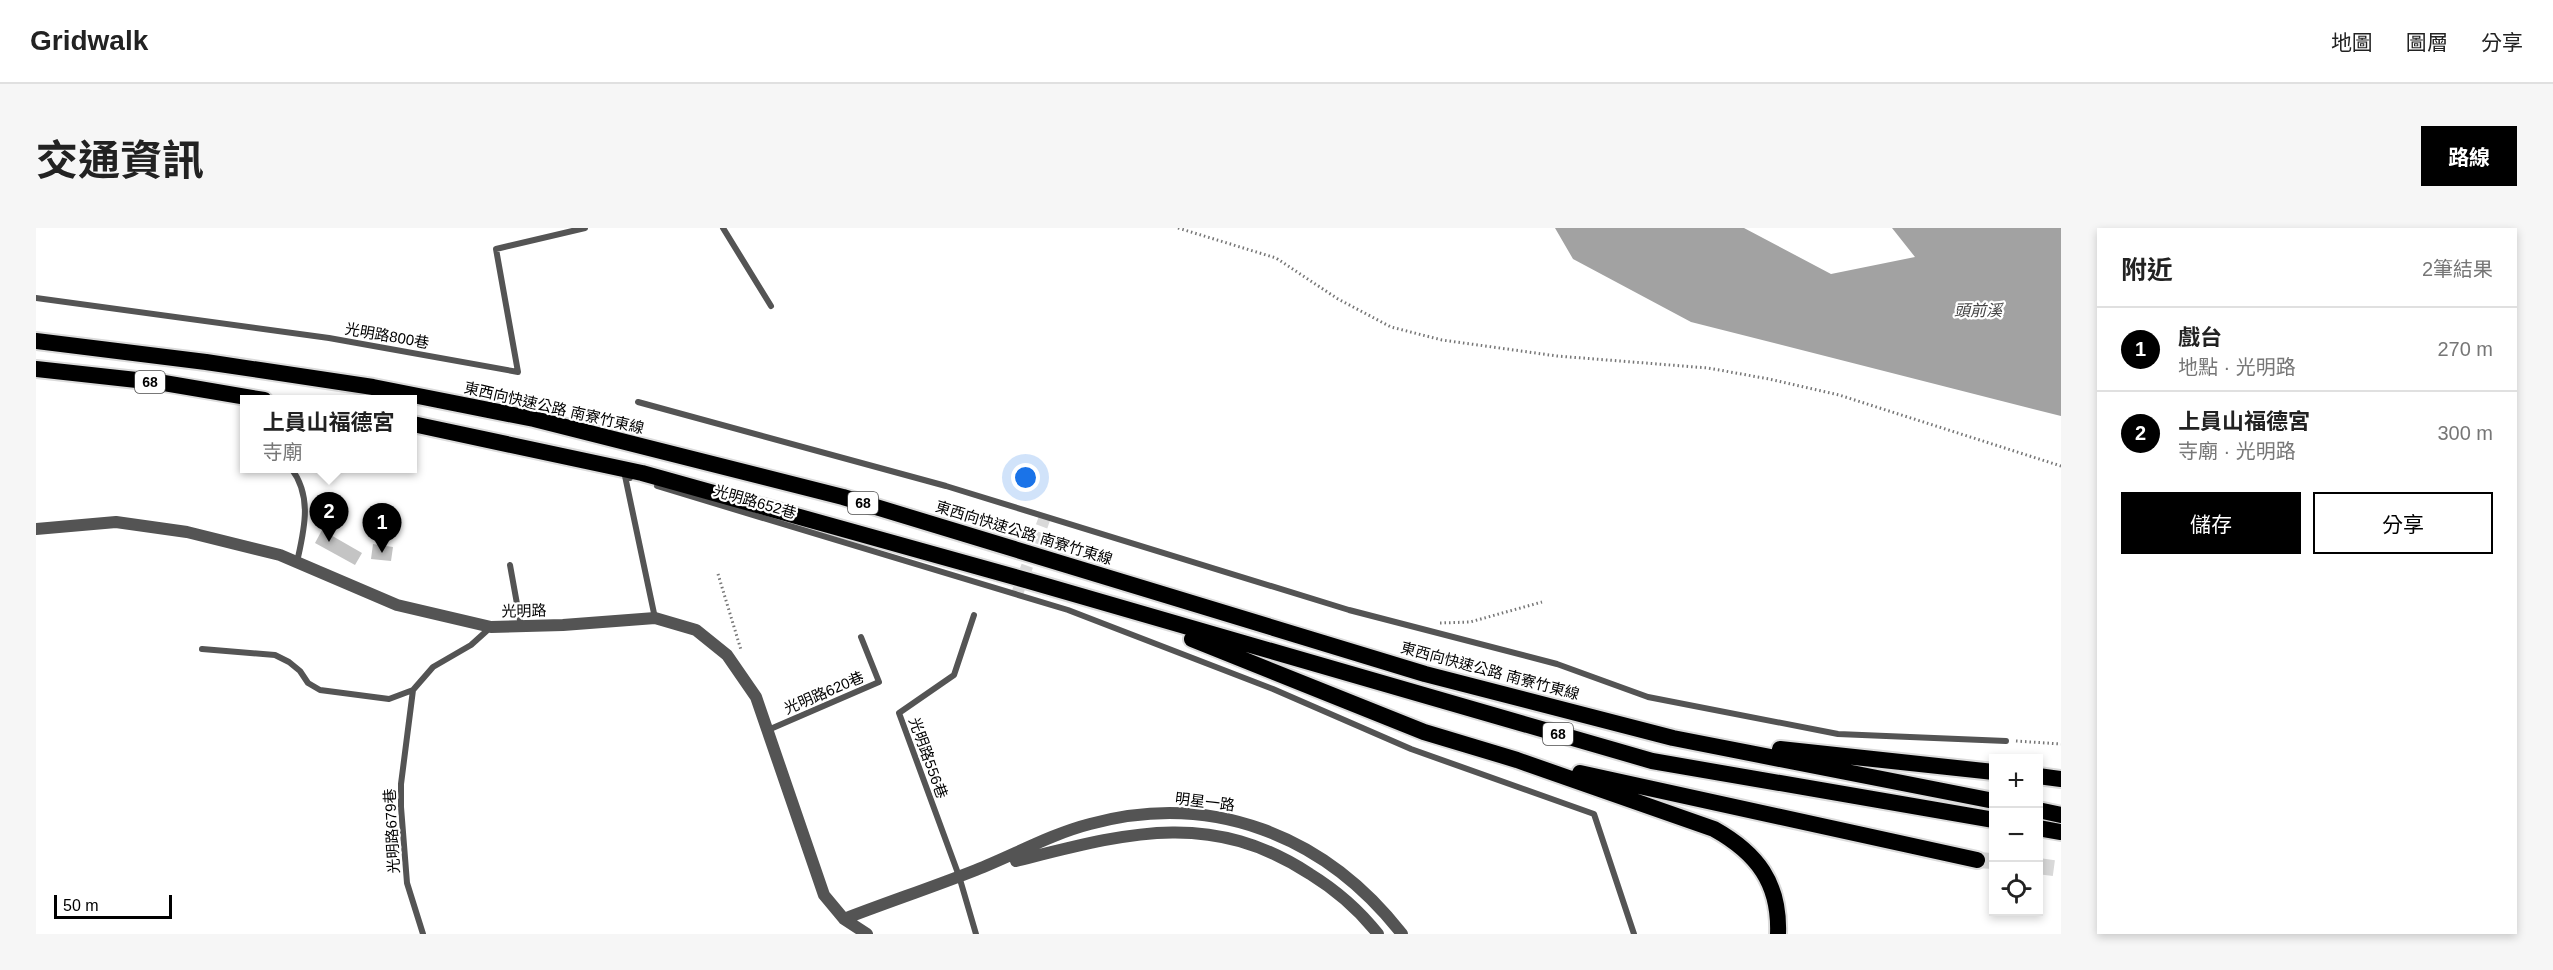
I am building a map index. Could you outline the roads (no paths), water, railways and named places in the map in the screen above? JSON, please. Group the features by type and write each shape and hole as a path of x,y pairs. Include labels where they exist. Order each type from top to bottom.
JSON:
{"highway":[{"name":"東西向快速公路 南寮竹東線","path":"36,341 206,362 413,395"},
{"name":"68","path":"36,369 164,383 240,395"},
{"name":"東西向快速公路 南寮竹東線","path":"417,396 534,419 843,497 1425,674 1674,738 1989,800"},
{"name":"68","path":"417,425 642,473 1652,761 1989,819"},
{"path":"1131,612 1424,732 1517,760 1713,829 1729,838 1757,861 1767,877 1778,918 1778,934"},
{"path":"1674,738 1989,771"},
{"path":"1517,760 1977,860"},
{"path":"2043,777 2061,779"},
{"path":"2043,811 2061,814"},
{"path":"2043,829 2061,832"}],"street":[{"name":"光明路","path":"36,529 84,523 125,523 187,532 297,562 397,605 491,627 655,618 696,630 727,655 756,697 824,895 844,919 867,934"},
{"name":"明星一路","path":"975,871 1087,824 1133,814 1175,812 1220,816 1263,828 1298,844 1341,870 1379,904 1402,934"},
{"name":"明星一路","path":"844,919 975,871 1136,833 1174,831 1215,834 1254,845 1291,861 1329,886 1365,917 1378,934"},
{"name":"光明路","path":"844,919 848,934"}],"lane":[{"name":"光明路800巷","path":"36,298 328,338 518,372 496,249 585,228"},
{"path":"723,228 771,306"},
{"path":"638,402 946,486 1349,610 1557,663 1648,697 1838,734 2006,741"},
{"path":"294,473 300,483 305,512 297,562"},
{"name":"光明路652巷","path":"655,618 625,476 1068,610 1163,645 1411,749 1594,814 1634,934"},
{"path":"510,565 521,626"},
{"name":"光明路556巷","path":"974,615 954,675 899,713 958,876 976,934"},
{"path":"202,648 275,655 289,662 308,683 320,690 390,699 412,690 433,667 471,645 491,627"},
{"name":"光明路620巷","path":"767,730 879,682 861,637"},
{"name":"光明路679巷","path":"412,690 401,784 401,807 407,883 423,934"}],"water":[{"name":"頭前溪","path":"1555,228 1744,228 1831,274 1915,257 1892,228 2061,228 2061,416 1691,322 1573,259"}],"tunnel":[{"path":"1017,594 1045,517"},
{"path":"1977,860 1989,861"},
{"path":"2043,867 2061,869"}],"place":[{"name":"上員山福德宮","path":"329,542"},
{"name":"戲台","path":"382,553"}]}
